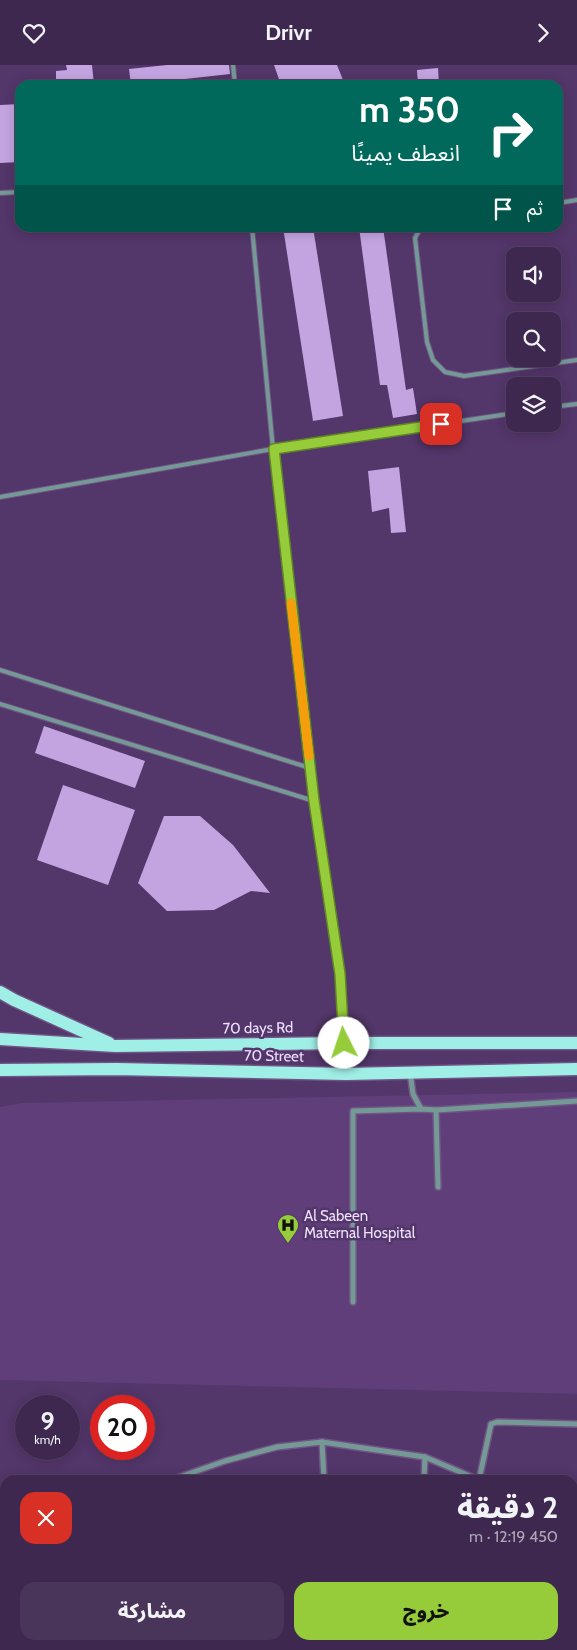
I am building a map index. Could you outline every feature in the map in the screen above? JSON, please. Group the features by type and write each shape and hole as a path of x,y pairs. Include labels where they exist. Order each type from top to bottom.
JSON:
{"main road":[{"path":"0,992 115,1046"},
{"name":"70 days Rd","path":"0,1039 115,1046 344,1043 577,1043"},
{"name":"70 Street","path":"0,1070 117,1069 346,1074 577,1069"}],"street":[{"path":"410,1072 413,1094 421,1109"},
{"path":"353,1302 353,1111 436,1110 577,1101"},
{"path":"436,1110 438,1187"},
{"path":"480,1475 491,1424 497,1422 577,1424"},
{"path":"185,1475 225,1461 277,1447 322,1442 424,1457 467,1475"},
{"path":"322,1442 324,1475"},
{"path":"424,1457 424,1475"}],"lane":[{"path":"232,65 234,80"},
{"path":"0,193 15,192"},
{"path":"563,202 577,200"},
{"path":"252,232 274,449 310,768 340,974 344,1043"},
{"path":"418,232 415,238 427,342 433,360 445,372 464,376 577,360"},
{"path":"561,406 577,404"},
{"path":"0,497 274,449 506,414"},
{"path":"0,670 310,768"},
{"path":"0,703 314,801"}],"shaded area":[{"name":"Al Sabeen Maternal Hospital","path":"577,1092 577,1394 0,1380 0,1107 22,1103"}],"building":[{"path":"66,65 92,65 94,80 56,80 56,71 67,70"},
{"path":"167,65 229,65 230,74 176,80 130,80 129,69"},
{"path":"274,65 337,65 343,80 279,80"},
{"path":"438,68 439,80 418,80 417,70"},
{"path":"15,104 15,162 0,163 0,105"},
{"path":"284,232 314,232 343,416 313,421"},
{"path":"360,232 384,232 406,390 413,388 417,414 393,418 387,385 380,385"},
{"path":"399,467 406,532 391,533 389,508 372,512 368,471"},
{"path":"44,726 145,761 135,788 35,753"},
{"path":"63,785 135,810 108,885 37,860"},
{"path":"164,816 200,816 233,845 270,893 251,891 214,910 167,911 138,883"}],"slow traffic":[{"path":"291,603 309,756"}],"place":[{"name":"Al Sabeen Maternal Hospital","path":"288,1244"}],"route":[{"path":"344,1043 340,974 314,801 274,449 441,424"}]}
